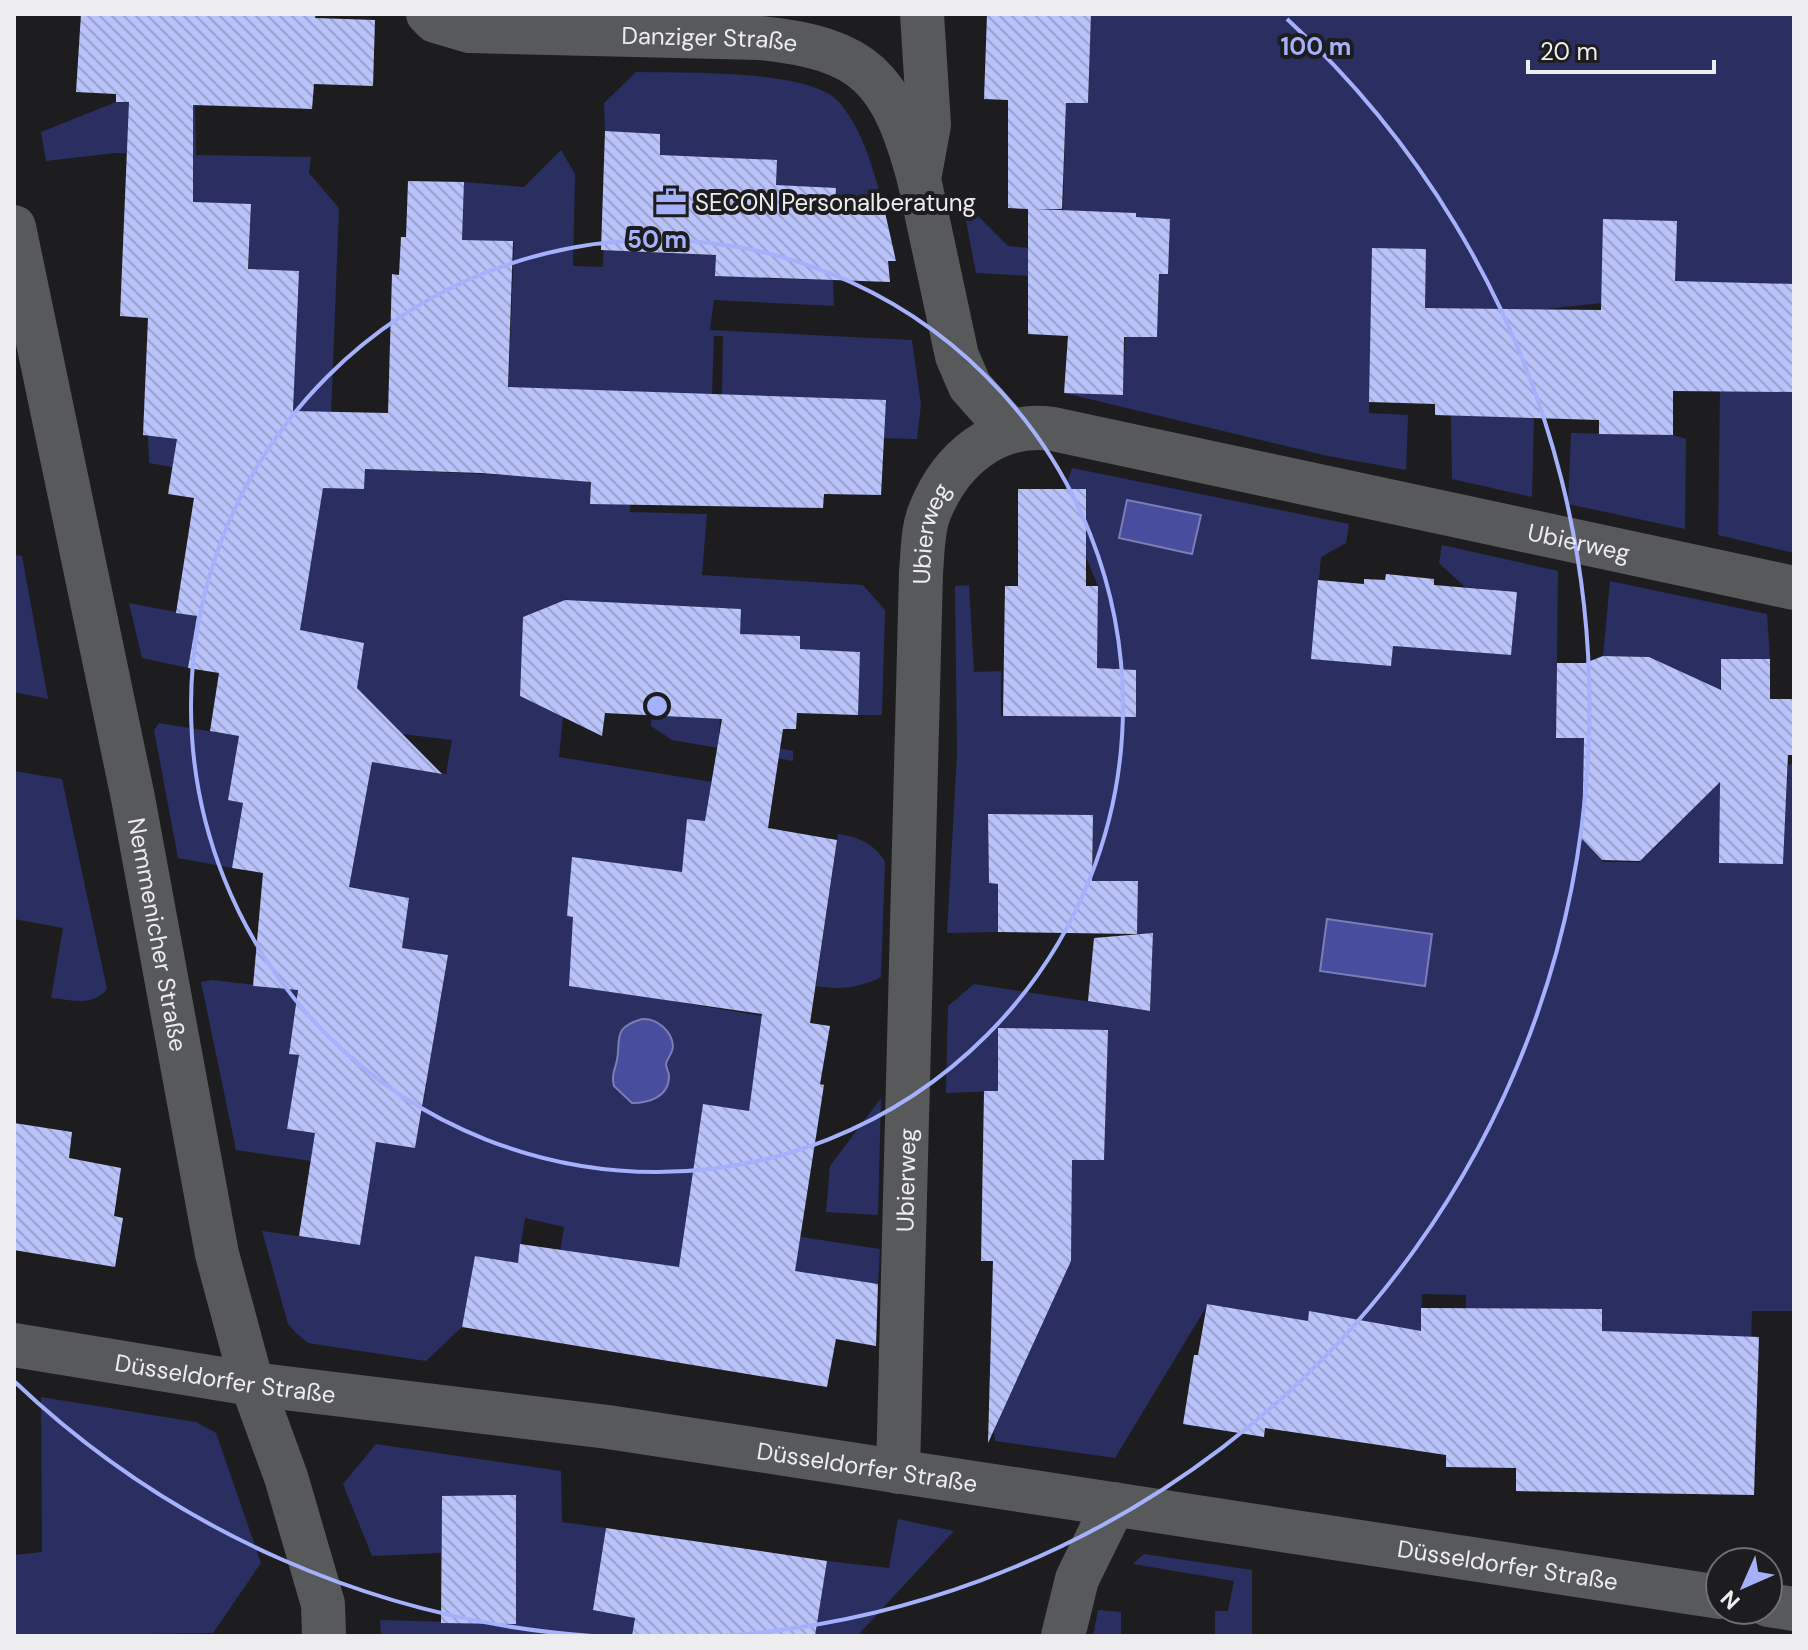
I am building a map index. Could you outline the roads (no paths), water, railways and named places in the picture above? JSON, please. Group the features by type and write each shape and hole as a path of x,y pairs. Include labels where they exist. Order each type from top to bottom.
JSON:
{"street":[{"name":"Danziger Straße","path":"428,14 435,21 469,31 760,38 819,47 844,55 870,75 893,104 906,133 919,179 957,356 970,386 1008,429"},
{"path":"919,179 929,125 922,14"},
{"name":"Nemmenicher Straße","path":"14,227 133,798 217,1254 252,1384 286,1477 323,1604 324,1636"},
{"name":"Ubierweg","path":"898,1472 924,539 930,511 954,472 971,453 1008,429 1053,429 1794,588"},
{"name":"Düsseldorfer Straße","path":"14,1345 252,1384 608,1427 1704,1595"},
{"path":"1063,1636 1077,1579 1114,1504"}],"place":[{"name":"SECON Personalberatung","path":"671,202"}]}
